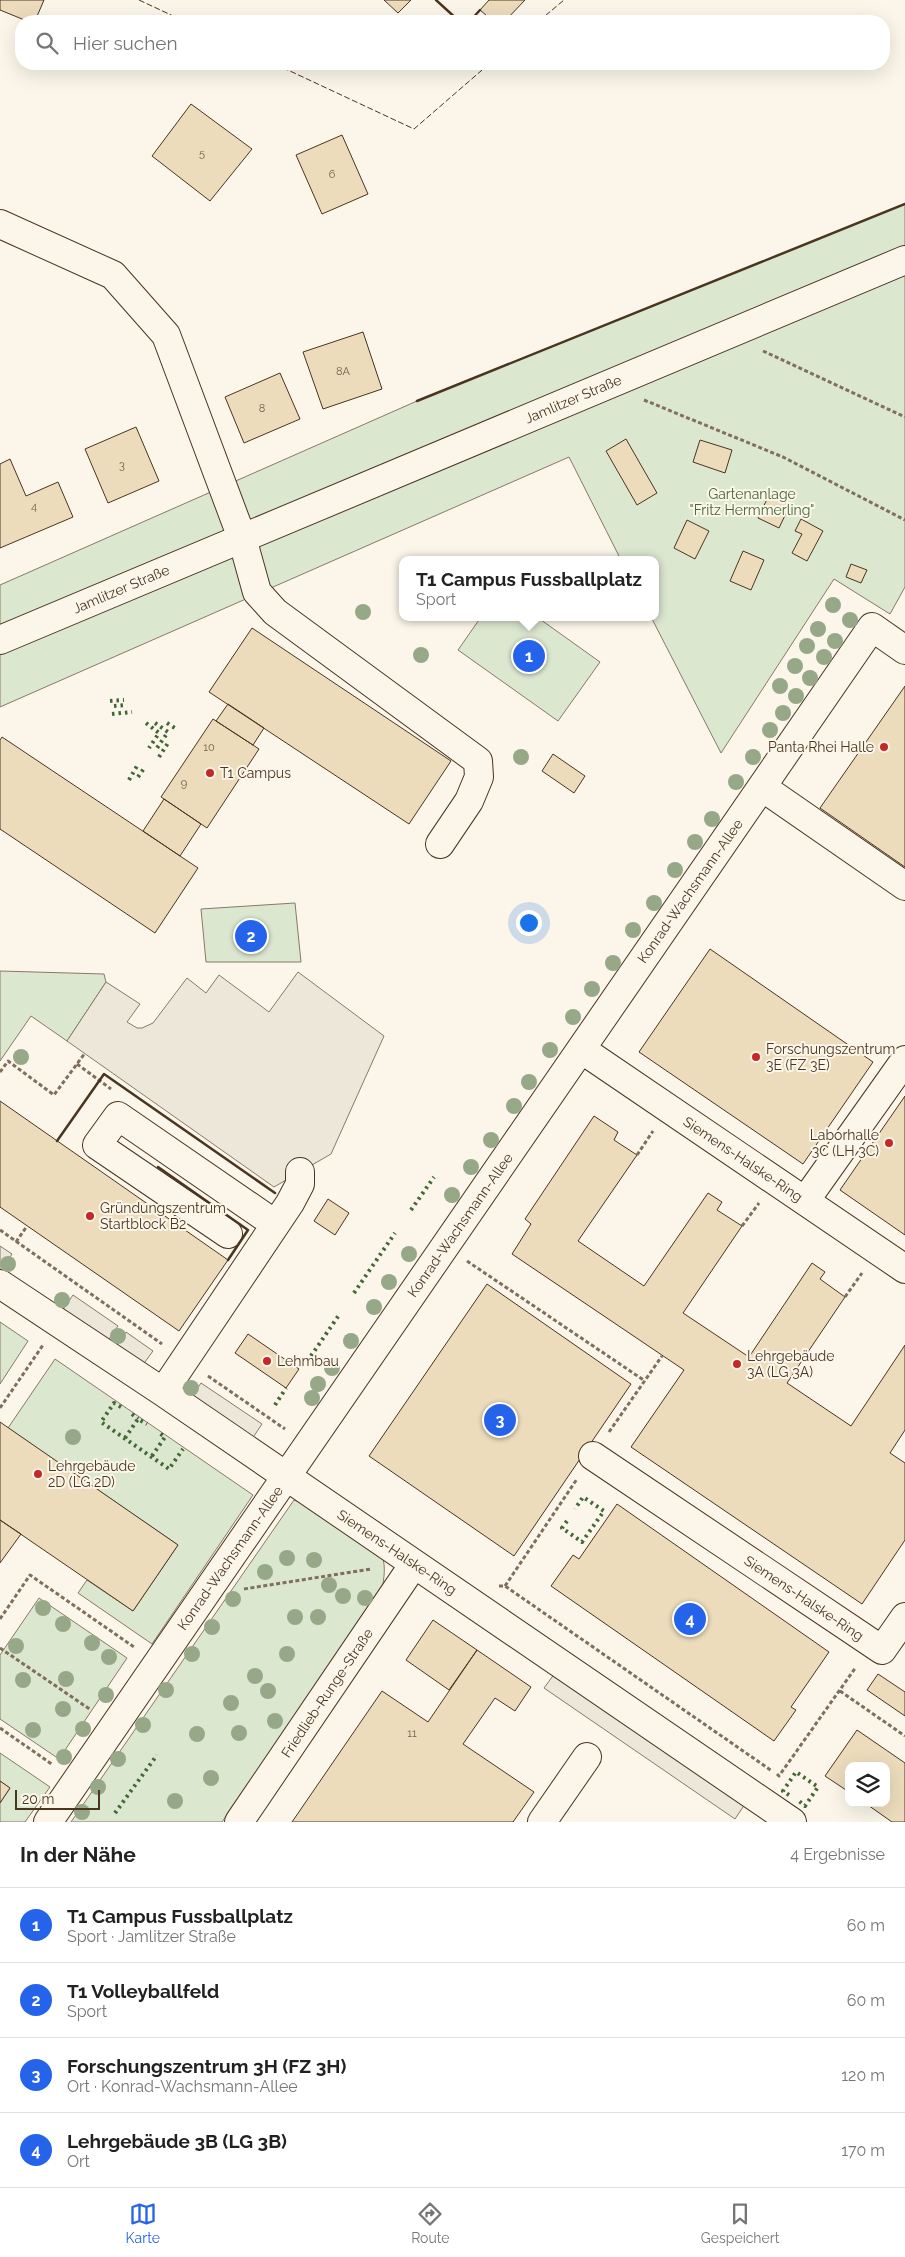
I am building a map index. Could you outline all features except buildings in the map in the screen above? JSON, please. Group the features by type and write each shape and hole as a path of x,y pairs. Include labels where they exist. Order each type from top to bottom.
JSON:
{"street":[{"path":"0,224 113,275 166,335 242,538 257,592 275,612 478,762 479,777 469,801 440,844"},
{"name":"Jamlitzer Straße","path":"0,640 905,260"},
{"name":"Konrad-Wachsmann-Allee","path":"48,1822 872,627 905,650"},
{"path":"762,788 905,886"},
{"name":"Siemens-Halske-Ring","path":"581,1049 905,1269"},
{"path":"805,1201 905,1060"},
{"path":"228,1234 97,1145 118,1116 275,1224"},
{"path":"163,1392 300,1184 300,1172"},
{"name":"Siemens-Halske-Ring","path":"0,1284 163,1392 792,1822"},
{"name":"Siemens-Halske-Ring","path":"592,1456 882,1650 905,1617"},
{"name":"Friedlieb-Runge-Straße","path":"239,1822 414,1564"},
{"path":"542,1822 587,1757"}],"path":[{"path":"728,334 905,417"},
{"path":"606,385 783,456 905,520"},
{"path":"0,1072 8,1061 54,1095 84,1053"},
{"path":"77,1064 100,1080"},
{"path":"0,1230 16,1242 27,1226"},
{"path":"445,1247 644,1381"},
{"path":"0,1408 44,1344"},
{"path":"204,1596 344,1573 414,1564"},
{"path":"0,1619 30,1576 157,1663"},
{"path":"496,1586 505,1586 779,1776 872,1643"},
{"path":"0,1648 114,1726"},
{"path":"840,1691 905,1736"},
{"path":"0,1728 76,1781"}],"green space":[{"name":"Gartenanlage \"Fritz Hermmerling\"","path":"905,204 905,587 890,614 834,579 721,753 653,621 659,621 659,556 619,556 569,457 0,707 0,585 417,401"},
{"path":"478,621 543,621 600,662 558,721 458,650"},
{"path":"295,903 301,962 206,962 201,909"},
{"path":"0,971 104,974 106,982 67,1041 31,1016 0,1061"},
{"path":"0,1322 28,1341 0,1384"},
{"path":"55,1359 253,1495 152,1644 78,1593 87,1580 133,1611 178,1545 8,1428"},
{"path":"294,1500 308,1505 382,1555 384,1577 382,1590 222,1822 71,1822"},
{"path":"39,1598 127,1658 59,1759 0,1719 0,1655"},
{"path":"0,1753 50,1787 25,1822 0,1822 0,1803 10,1788 0,1781"}],"shaded area":[{"path":"298,972 384,1036 331,1154 274,1187 67,1041 106,982 140,1004 127,1022 137,1028 142,1028 153,1023 187,978 206,993 219,975 269,1012"},
{"path":"0,1246 12,1254 2,1270 0,1269"},
{"path":"73,1295 118,1326 107,1342 62,1311"},
{"path":"126,1332 153,1351 142,1366 115,1348"},
{"path":"201,1383 262,1424 250,1442 189,1401"},
{"path":"558,1669 749,1798 735,1819 544,1688"}],"hedge":[{"path":"110,701 124,700"},
{"path":"114,706 127,705"},
{"path":"112,714 132,712"},
{"path":"146,723 159,733 149,748"},
{"path":"155,723 168,732 157,748"},
{"path":"167,723 178,730"},
{"path":"159,757 168,743"},
{"path":"129,780 137,766"},
{"path":"138,777 145,767"},
{"path":"411,1210 434,1177"},
{"path":"354,1293 395,1233"},
{"path":"311,1356 339,1315"},
{"path":"275,1405 286,1388"},
{"path":"121,1407 114,1403 101,1422 169,1469 183,1449"},
{"path":"132,1414 138,1419"},
{"path":"125,1438 138,1419 147,1424"},
{"path":"152,1456 165,1437 158,1432"},
{"path":"567,1521 562,1528 582,1542 604,1511 583,1497 575,1509"},
{"path":"115,1813 157,1755"},
{"path":"789,1795 783,1791 796,1772 818,1787 805,1806 799,1801"}],"fence":[{"path":"139,0 171,15"},
{"path":"546,15 564,0"},
{"path":"288,70 414,129 482,70"}],"wall":[{"path":"436,0 452,15"},
{"path":"475,15 480,10"},
{"path":"417,401 905,204"},
{"path":"57,1141 104,1074 275,1193"},
{"path":"158,1167 248,1230 228,1260"}],"place":[{"name":"T1 Campus Fussballplatz","path":"529,656"},
{"name":"Panta Rhei Halle","path":"884,747"},
{"name":"T1 Campus","path":"210,773"},
{"name":"T1 Volleyballfeld","path":"251,936"},
{"name":"Forschungszentrum 3E (FZ 3E)","path":"756,1057"},
{"name":"Laborhalle 3C (LH 3C)","path":"889,1143"},
{"name":"Gründungszentrum Startblock B2","path":"90,1216"},
{"name":"Lehmbau","path":"267,1361"},
{"name":"Lehrgebäude 3A (LG 3A)","path":"737,1364"},
{"name":"Forschungszentrum 3H (FZ 3H)","path":"500,1420"},
{"name":"Lehrgebäude 2D (LG 2D)","path":"38,1474"},
{"name":"Lehrgebäude 3B (LG 3B)","path":"690,1619"}]}
